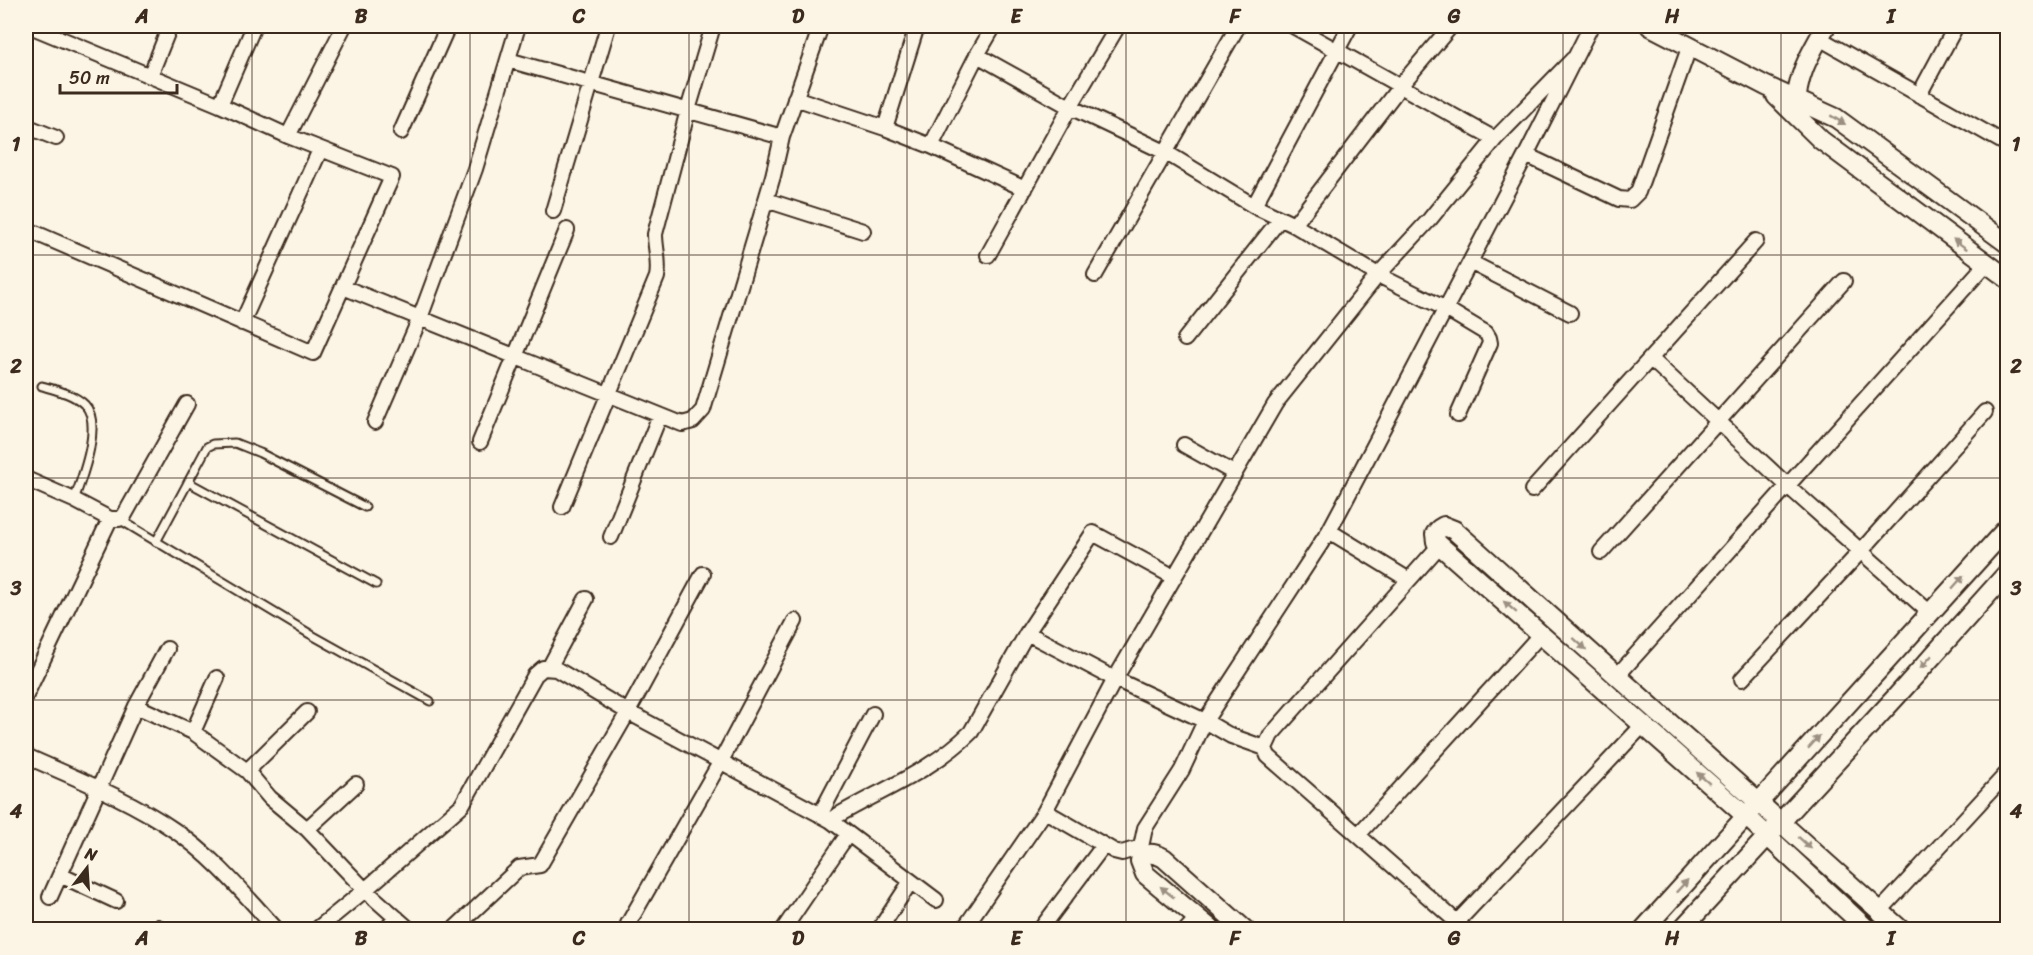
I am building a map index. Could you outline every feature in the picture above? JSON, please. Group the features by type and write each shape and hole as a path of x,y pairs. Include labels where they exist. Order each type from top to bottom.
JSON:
{"street":[{"path":"26,230 313,353 392,177 320,150 220,105 30,26"},
{"path":"150,76 170,26"},
{"path":"220,105 254,26"},
{"path":"288,136 344,26"},
{"path":"401,132 448,26"},
{"path":"375,422 420,318 475,169 518,26"},
{"path":"553,211 608,26"},
{"path":"562,507 657,277 659,266 655,234 713,26"},
{"path":"343,287 682,424 693,421 703,410 782,137 821,26"},
{"path":"885,128 918,26"},
{"path":"931,146 994,26"},
{"path":"988,255 1118,26"},
{"path":"1095,275 1238,26"},
{"path":"1293,26 1494,139"},
{"path":"1254,207 1350,26"},
{"path":"1294,225 1401,85 1451,26"},
{"path":"1212,930 1192,923 1145,874 1140,861 1145,828 1182,770 1205,721 1329,531 1527,155 1591,26"},
{"path":"1650,26 1766,86 1796,108 1821,140 2007,279"},
{"path":"1919,95 1956,26"},
{"path":"1796,108 1798,82 1823,32 1919,95 2007,145"},
{"path":"1527,155 1619,199 1630,200 1638,192 1690,45"},
{"path":"977,55 1070,107 1165,152 1254,207 1294,225 1378,275 1446,309 1486,333 1490,338 1490,343 1458,415"},
{"path":"963,930 1045,811 1115,679 1275,404 1378,275 1430,219 1494,139 1573,59"},
{"path":"508,60 782,137"},
{"path":"795,98 931,146 1025,189"},
{"path":"1796,108 1843,122 2007,244"},
{"path":"26,126 56,138"},
{"path":"242,322 320,150"},
{"path":"765,200 863,231"},
{"path":"1185,339 1280,219"},
{"path":"480,442 567,230"},
{"path":"1532,490 1756,241"},
{"path":"1470,262 1570,313"},
{"path":"1617,676 1789,487 1987,263"},
{"path":"1601,552 1844,281"},
{"path":"1651,359 1930,613"},
{"path":"26,695 114,519 126,513 187,404"},
{"path":"1743,679 1862,551 1985,412"},
{"path":"611,537 660,415"},
{"path":"1184,445 1234,473"},
{"path":"26,479 114,519"},
{"path":"1865,929 1747,817 1436,542 1434,537 1438,529 1444,526 1454,530 1901,930"},
{"path":"1643,930 2007,527"},
{"path":"1329,531 1408,580"},
{"path":"825,818 929,766 958,745 971,732 1027,633 1093,533 1174,577"},
{"path":"1440,545 1271,735 1265,748 1268,756 1462,926 1643,725"},
{"path":"1681,930 1895,698 2007,572"},
{"path":"453,930 519,868 540,865 628,712 703,574"},
{"path":"549,668 586,599"},
{"path":"628,924 721,761 795,621"},
{"path":"1027,633 1231,736 1265,748"},
{"path":"1358,835 1541,634"},
{"path":"50,897 136,706 166,649"},
{"path":"316,930 462,805 535,675 543,668 556,669 628,712 825,818 936,900"},
{"path":"193,732 217,678"},
{"path":"1872,678 1895,698"},
{"path":"136,706 193,732 247,771 270,798 307,829 365,890 410,930"},
{"path":"247,771 307,712"},
{"path":"825,818 873,714"},
{"path":"26,756 98,789 164,824 190,842 240,889 277,930"},
{"path":"1880,911 2007,772"},
{"path":"307,829 356,784"},
{"path":"1045,811 1113,851 1122,853 1142,851 1164,858 1245,930"},
{"path":"783,930 848,834"},
{"path":"1040,930 1104,845"},
{"path":"60,875 116,901"},
{"path":"879,930 911,881"},
{"path":"385,930 397,918"}],"lane":[{"path":"42,386 66,393 85,406 93,420 91,445 74,500"},
{"path":"156,543 207,447 213,444 235,443 260,453 365,507"},
{"path":"189,482 376,584"},
{"path":"114,519 310,634 430,701"}]}
